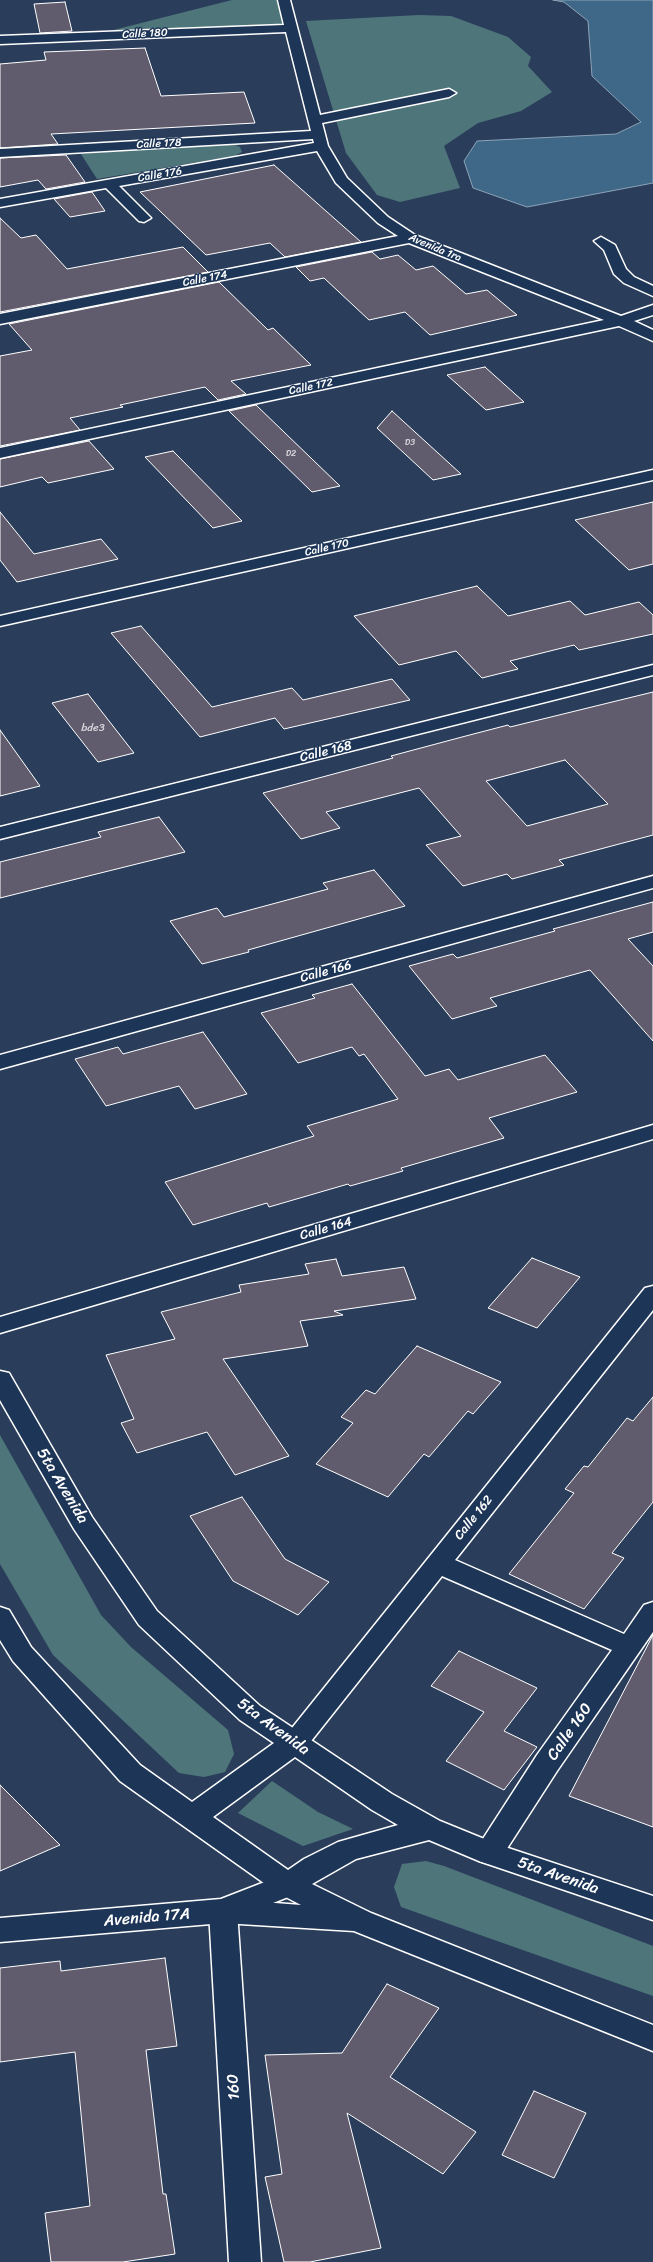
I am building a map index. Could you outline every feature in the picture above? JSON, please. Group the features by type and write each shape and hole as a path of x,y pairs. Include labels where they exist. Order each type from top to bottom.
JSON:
{"main road":[{"name":"Avenida 1ra","path":"284,0 319,141 341,180 383,220 410,238 510,279 621,321 653,336"},
{"name":"Calle 180","path":"0,40 291,28"},
{"path":"314,119 332,118 450,93"},
{"name":"Calle 178","path":"0,153 319,141"},
{"name":"Calle 176","path":"0,203 109,184 319,141"},
{"path":"109,184 144,218"},
{"name":"Calle 174","path":"0,319 410,238"},
{"path":"601,241 610,248 619,271 629,280 653,292"},
{"name":"Calle 172","path":"0,453 621,321 653,310"},
{"name":"Calle 170","path":"0,621 653,475"},
{"name":"Calle 168","path":"0,833 653,670"},
{"name":"Calle 166","path":"0,1062 653,882"},
{"name":"Calle 164","path":"0,1325 653,1132"},
{"name":"Calle 162","path":"193,1817 294,1743 653,1294"},
{"name":"5ta Avenida","path":"0,1379 83,1523 148,1618 250,1713 382,1802 430,1829 489,1853 653,1908"},
{"path":"438,1563 629,1647"},
{"name":"Calle 160","path":"489,1853 547,1763 653,1612"},
{"path":"0,1617 22,1654 130,1773 288,1885 361,1921 653,2038"},
{"name":"Avenida 17A","path":"0,1930 223,1911 288,1885 314,1867 348,1850 388,1838 430,1829"},
{"path":"223,1911 361,1921"},
{"name":"160","path":"223,1911 245,2262"}],"green space":[{"path":"232,0 284,0 291,27 90,36"},
{"path":"419,15 451,16 508,37 531,57 528,66 552,92 521,111 478,123 444,146 460,188 400,202 377,195 346,153 306,21"},
{"path":"218,143 233,144 240,147 242,152 234,156 97,179 81,154"},
{"path":"0,1435 101,1615 131,1647 228,1730 234,1754 225,1772 204,1777 179,1773 53,1655 0,1564"},
{"path":"272,1781 318,1812 353,1829 303,1846 238,1813"},
{"path":"426,1861 444,1866 653,1946 653,1996 401,1907 394,1887 402,1864"}],"water":[{"path":"553,0 653,0 653,183 527,207 473,188 464,161 477,141 616,134 641,122 592,76 588,21 564,2"}],"building":[{"path":"65,2 72,31 40,33 34,4"},
{"path":"145,48 161,96 244,92 255,123 51,134 58,144 0,148 0,64 46,60 44,52"},
{"path":"66,155 85,182 46,189 38,180 0,187 0,158"},
{"path":"274,165 361,242 285,257 270,243 206,255 140,192"},
{"path":"92,192 105,211 70,217 54,199"},
{"path":"0,218 21,238 36,235 67,269 183,247 208,272 0,312"},
{"path":"372,252 380,259 398,255 416,270 433,266 466,294 487,290 517,315 430,335 405,312 369,320 324,278 310,281 296,267"},
{"path":"219,282 268,330 273,328 311,365 231,381 246,394 218,400 205,387 120,405 123,407 70,418 80,430 0,446 0,356 32,350 9,324"},
{"path":"485,367 524,402 486,410 447,375"},
{"path":"256,405 340,486 312,492 229,411"},
{"path":"392,411 461,474 433,480 377,428"},
{"path":"89,441 114,469 48,483 42,477 0,487 0,459"},
{"path":"173,451 242,521 213,528 145,457"},
{"path":"653,502 653,564 629,570 575,520"},
{"path":"0,512 34,554 101,539 118,559 17,582 0,560"},
{"path":"477,586 508,616 570,601 585,615 639,602 653,615 653,634 579,650 574,645 510,661 518,669 482,678 456,651 399,665 354,616"},
{"path":"141,626 212,707 292,688 303,700 392,679 410,700 284,729 275,718 200,737 111,633"},
{"path":"653,692 653,835 559,860 564,865 512,879 507,874 463,886 426,845 461,836 419,788 326,812 340,828 301,839 263,793 393,758 391,756 462,737 508,725 510,727","holes":["565,760 608,804 527,826 486,781"]},
{"path":"88,694 134,753 98,762 52,703"},
{"path":"0,730 40,786 0,796"},
{"path":"159,817 185,852 0,898 0,862 101,837 98,832"},
{"path":"374,870 405,906 248,950 249,952 202,964 170,921 217,908 224,917 328,889 323,883"},
{"path":"653,902 653,932 628,939 653,966 653,1041 590,970 490,998 497,1006 452,1019 409,966 453,954 457,958 555,931 553,929"},
{"path":"352,984 425,1076 449,1069 458,1080 545,1055 577,1092 489,1118 504,1138 401,1168 403,1171 350,1186 348,1184 269,1207 267,1203 193,1225 165,1182 314,1136 307,1126 398,1099 364,1054 359,1056 352,1047 298,1063 261,1013 315,998 312,995"},
{"path":"203,1032 247,1094 195,1109 179,1086 106,1106 75,1059 118,1047 123,1054"},
{"path":"532,1258 580,1277 537,1328 488,1308"},
{"path":"336,1259 342,1276 404,1267 416,1299 334,1311 343,1315 300,1321 308,1346 223,1359 289,1456 235,1475 207,1432 137,1453 121,1423 134,1419 106,1355 175,1339 161,1312 241,1292 239,1285 309,1274 305,1264"},
{"path":"417,1346 501,1382 473,1414 468,1411 429,1457 424,1454 388,1497 316,1464 353,1423 341,1417 366,1390 375,1394"},
{"path":"653,1397 653,1502 612,1553 624,1558 584,1609 509,1574 574,1493 565,1489 584,1466 588,1467 627,1418 633,1421"},
{"path":"242,1497 285,1559 329,1582 298,1615 233,1581 190,1516"},
{"path":"653,1635 653,1827 569,1796"},
{"path":"459,1651 537,1688 504,1731 537,1747 504,1790 446,1761 484,1712 431,1686"},
{"path":"0,1785 60,1845 0,1871"},
{"path":"165,1958 177,2046 146,2050 163,2194 166,2194 175,2254 123,2262 51,2262 45,2213 90,2206 75,2052 0,2062 0,1968 60,1961 61,1971"},
{"path":"387,1984 439,2008 390,2077 476,2132 443,2174 347,2113 381,2248 310,2262 284,2262 265,2177 282,2174 265,2055 342,2053"},
{"path":"534,2091 586,2113 554,2178 502,2155"}]}
